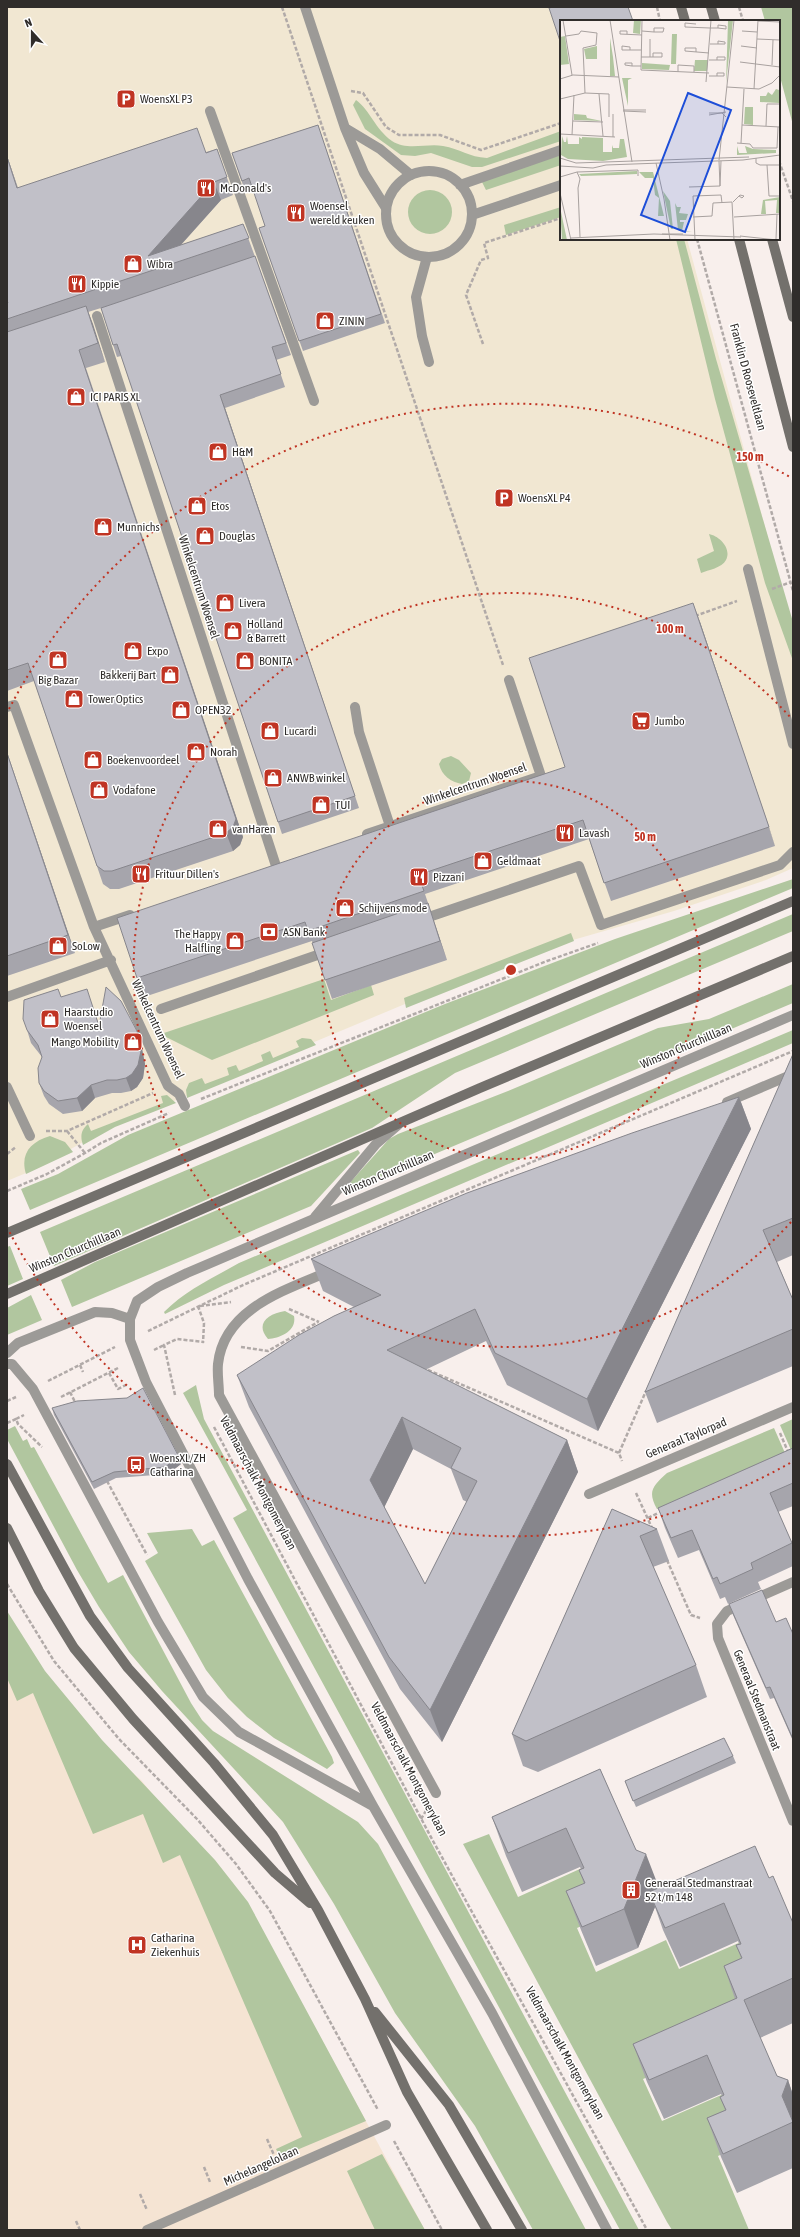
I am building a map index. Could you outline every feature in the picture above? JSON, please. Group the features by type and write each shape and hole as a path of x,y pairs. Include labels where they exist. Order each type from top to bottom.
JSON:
{"main road":[{"path":"681,7 685,20"},
{"path":"711,7 715,20"},
{"path":"740,240 793,446"},
{"path":"772,240 793,317"},
{"path":"7,1233 793,902"},
{"name":"Winston Churchilllaan","path":"7,1294 793,956"},
{"path":"7,1464 90,1616 128,1668 214,1763 273,1835 318,1910 365,1999 407,2092 487,2230"},
{"path":"7,1528 38,1591 74,1648 133,1719 275,1873 318,1910"},
{"path":"365,1999 449,2105 522,2230"}],"street":[{"path":"305,7 346,128 364,173 386,208"},
{"path":"210,111 259,262 314,401"},
{"path":"346,128 380,149 411,175"},
{"path":"460,186 560,150"},
{"path":"424,172 437,172 450,177 460,186 469,199 472,215 465,238 455,249 442,256 428,258 413,254 401,247 392,236 387,223 386,208 391,195 400,183 411,175 424,172"},
{"path":"472,215 560,185"},
{"path":"428,258 416,297 422,336 429,362"},
{"name":"Winkelcentrum Woensel","path":"97,316 276,866"},
{"path":"748,569 793,744"},
{"name":"Winkelcentrum Woensel","path":"354,839 541,776 508,680"},
{"name":"Winkelcentrum Woensel","path":"7,707 14,705 94,927 111,960 168,1086 179,1094 185,1106"},
{"path":"355,707 359,732 390,826"},
{"path":"408,924 579,866 601,925 780,865 793,852"},
{"path":"94,927 140,912"},
{"path":"161,1009 340,947"},
{"path":"7,997 111,960"},
{"name":"Winston Churchilllaan","path":"130,1319 137,1301 158,1287 793,1015"},
{"path":"718,1106 793,1074"},
{"path":"7,1087 30,1136"},
{"path":"314,1219 376,1144 398,1125"},
{"path":"339,1267 266,1298 234,1324 224,1345 218,1363 219,1395 436,1792"},
{"path":"7,1353 18,1343 94,1312 112,1313 130,1319 130,1340 146,1382 248,1579 373,1806 492,2013 606,2230"},
{"path":"7,1364 12,1364 33,1389 115,1539 158,1622 202,1697 240,1732 373,1806"},
{"name":"Generaal Taylorpad","path":"590,1494 793,1407"},
{"path":"717,1624 727,1611 793,1582"},
{"name":"Generaal Stedmanstraat","path":"717,1624 718,1638 793,1821"},
{"name":"Michelangelolaan","path":"147,2230 386,2126"}],"path":[{"path":"282,7 508,680"},
{"path":"657,7 660,20"},
{"path":"739,7 743,20"},
{"path":"332,88 363,93 386,127 399,134 440,134 481,150 560,123"},
{"path":"780,164 793,201"},
{"path":"483,344 466,294 481,260 488,258 484,243 560,218"},
{"name":"Franklin D Rooseveltlaan","path":"698,240 793,591"},
{"path":"688,618 754,596"},
{"path":"7,1191 47,1174 85,1154 101,1143 231,1086 547,960 605,940"},
{"path":"155,1327 243,1285 793,1051"},
{"path":"30,1136 48,1130 67,1131 168,1086"},
{"path":"67,1131 85,1154"},
{"path":"266,1298 326,1325"},
{"path":"198,1306 204,1323 203,1350"},
{"path":"154,1350 176,1339 268,1350 318,1322"},
{"path":"164,1345 175,1397"},
{"path":"48,1381 112,1349"},
{"path":"80,1365 83,1372"},
{"path":"61,1397 118,1368"},
{"path":"428,1370 620,1453 648,1389"},
{"path":"70,1392 79,1409"},
{"path":"16,1419 24,1415"},
{"path":"772,1416 790,1456"},
{"name":"Veldmaarschalk Montgomerylaan","path":"213,1426 433,1841 647,2230"},
{"path":"103,1474 147,1555"},
{"path":"629,1476 655,1534"},
{"path":"648,1518 658,1513"},
{"path":"664,1554 691,1615 717,1624"},
{"path":"7,1584 54,1661 119,1739 197,1819 236,1864 266,1905 442,2230"},
{"path":"76,2221 80,2230"}],"shaded area":[{"path":"7,7 586,7 563,20 560,20 560,240 687,240 793,630 793,868 766,880 674,911 545,948 436,991 102,1131 38,1168 7,1181"},
{"name":"Catharina Ziekenhuis","path":"7,1619 44,1700 141,1780 242,1904 292,1985 425,2230 7,2230"}],"green space":[{"path":"761,7 793,7 793,125 780,77 780,20 765,20"},
{"path":"356,100 361,104 386,136 392,141 404,146 437,145 487,158 560,131 560,141 482,167 472,167 431,153 415,156 401,155 365,129 353,105"},
{"path":"560,155 560,165 486,190 481,180"},
{"path":"434,190 439,191 446,196 451,203 451,221 446,228 439,233 426,234 421,233 414,228 409,221 408,208 409,203 414,196 421,191"},
{"path":"560,207 560,217 506,235 504,225"},
{"path":"676,240 684,240 716,359 793,622 793,661 765,583 715,399"},
{"path":"709,534 717,537 724,543 727,556 724,563 721,565 701,573 697,559 714,551"},
{"path":"451,756 459,760 471,773 469,781 462,784 458,783 448,778 442,772 439,764 442,759"},
{"path":"793,879 793,888 30,1210 21,1189 58,1174 128,1135 445,1004 615,939"},
{"path":"793,914 793,931 455,1073 372,1128 54,1266 40,1232"},
{"path":"571,933 574,941 406,1008 404,998"},
{"path":"324,979 331,1000 371,985 374,995 212,1060 166,1037 164,1033"},
{"path":"793,984 793,1003 347,1191 346,1187 389,1139 398,1134 508,1091 658,1028 709,1019"},
{"path":"793,1030 793,1043 224,1285 165,1314 164,1312 181,1297 239,1263"},
{"path":"302,1038 311,1039 316,1045 187,1098 186,1090 189,1083 202,1078 205,1084 229,1075 227,1068 236,1065 239,1071 263,1061 261,1055 270,1051 273,1058 299,1047 296,1041"},
{"path":"167,1095 176,1103 115,1127 83,1145 82,1133 88,1124 91,1131 163,1103 161,1096"},
{"path":"50,1136 65,1142 73,1152 26,1174 24,1160 28,1150 32,1145"},
{"path":"358,1150 360,1153 311,1206 72,1307 61,1280 95,1262"},
{"path":"10,1246 23,1279 7,1286 7,1247"},
{"path":"31,1295 42,1320 7,1335 7,1308"},
{"path":"285,1311 294,1316 293,1326 287,1333 268,1339 264,1334 263,1329 265,1320 279,1312"},
{"path":"196,1385 204,1419 639,2230 620,2230 233,1518 247,1510 183,1393"},
{"path":"793,1419 793,1449 791,1450 780,1425"},
{"path":"15,1426 23,1441 27,1439 31,1448 34,1447 108,1583 123,1575 191,1703 202,1720 213,1731 358,1822 378,1844 586,2230 533,2230 475,2126 395,2013 334,1904 283,1822 162,1691 129,1652 99,1607 77,1570 7,1439 7,1430"},
{"path":"774,1428 785,1453 657,1509 652,1498 653,1489 667,1473"},
{"path":"192,1529 202,1546 214,1540 332,1757 334,1763 327,1769 274,1738 247,1717 228,1698 206,1670 145,1561 158,1553 147,1533"},
{"path":"7,1611 45,1671 102,1740 215,1860 248,1902 366,2121 280,2157 276,2149 302,2137 180,1855 163,1863 143,1814 93,1834 33,1693 17,1701 7,1678"},
{"path":"489,1834 518,1897 593,1863 596,1920 577,1928 596,1972 666,1940 679,1969 750,1938 748,2035 643,2079 662,2121 735,2089 736,2148 718,2156 749,2230 672,2230 463,1844"},
{"path":"382,2154 425,2230 375,2230 347,2171"}],"building":[{"path":"628,7 633,20 560,20 560,41 549,8"},
{"path":"318,125 381,314 299,341 259,228 265,226 249,178 242,181 232,153"},
{"path":"197,128 206,153 217,149 227,177 214,182 148,256 243,224 249,238 7,319 7,157 17,188"},
{"path":"255,256 286,343 272,347 281,374 220,395 355,796 278,822 117,344 113,345 101,308"},
{"path":"86,306 98,343 79,350 236,819 233,827 226,833 112,871 104,871 97,866 28,663 7,670 7,332"},
{"path":"693,603 769,827 604,883 583,820 418,875 424,891 308,931 305,922 137,978 117,918 565,767 529,658"},
{"path":"7,753 68,935 7,956"},
{"path":"428,903 440,941 325,980 312,943"},
{"path":"106,987 121,1001 137,1031 141,1051 138,1065 132,1074 126,1078 107,1080 91,1085 77,1098 58,1101 44,1091 39,1083 38,1068 42,1057 38,1045 27,1030 23,1019 24,1000 58,989 61,997 87,989 99,1026"},
{"path":"793,1054 793,1218 763,1230 793,1300 793,1329 645,1392"},
{"path":"739,1097 587,1399 495,1353 475,1309 387,1350 567,1440 430,1710 389,1657 237,1375 299,1335 334,1316 381,1295 311,1259 467,1193 632,1133","holes":["402,1417 461,1448 451,1468 477,1481 425,1584 370,1480"]},
{"path":"143,1388 179,1457 165,1467 114,1472 92,1482 52,1408 77,1401 127,1398"},
{"path":"793,1448 793,1483 770,1493 792,1543 751,1563 753,1569 720,1584 717,1577 713,1579 692,1530 671,1538 658,1508"},
{"path":"612,1509 657,1529 640,1536 696,1665 526,1741 512,1734"},
{"path":"762,1590 776,1622 786,1618 793,1634 793,1739 770,1687 766,1688 729,1604"},
{"path":"724,1738 733,1756 633,1801 625,1781"},
{"path":"600,1769 636,1850 646,1854 624,1909 582,1927 566,1891 585,1883 579,1870 584,1868 566,1828 508,1853 492,1817"},
{"path":"755,1846 769,1878 773,1876 793,1923 793,1978 744,2000 777,2076 788,2080 782,2096 793,2122 723,2154 707,2118 726,2110 720,2097 724,2095 707,2055 649,2080 633,2044 737,1998 724,1966 742,1958 736,1945 741,1944 724,1903 665,1928 649,1892"}],"place":[{"name":"WoensXL P3","path":"126,99"},
{"name":"McDonald's","path":"206,188"},
{"name":"Woensel wereld keuken","path":"296,213"},
{"name":"Wibra","path":"133,264"},
{"name":"Kippie","path":"77,284"},
{"name":"ZININ","path":"325,321"},
{"name":"ICI PARIS XL","path":"76,397"},
{"name":"H&M","path":"218,452"},
{"name":"WoensXL P4","path":"504,498"},
{"name":"Etos","path":"197,506"},
{"name":"Munnichs","path":"103,527"},
{"name":"Douglas","path":"205,536"},
{"name":"Livera","path":"225,603"},
{"name":"Holland & Barrett","path":"233,631"},
{"name":"Expo","path":"133,651"},
{"name":"Big Bazar","path":"58,660"},
{"name":"BONITA","path":"245,661"},
{"name":"Bakkerij Bart","path":"170,675"},
{"name":"Tower Optics","path":"74,699"},
{"name":"OPEN32","path":"181,710"},
{"name":"Jumbo","path":"641,721"},
{"name":"Lucardi","path":"270,731"},
{"name":"Norah","path":"196,752"},
{"name":"Boekenvoordeel","path":"93,760"},
{"name":"ANWB winkel","path":"273,778"},
{"name":"Vodafone","path":"99,790"},
{"name":"TUI","path":"321,805"},
{"name":"vanHaren","path":"218,829"},
{"name":"Lavash","path":"565,833"},
{"name":"Geldmaat","path":"483,861"},
{"name":"Frituur Dillen's","path":"141,874"},
{"name":"Pizzani","path":"419,877"},
{"name":"Schijvens mode","path":"345,908"},
{"name":"ASN Bank","path":"269,932"},
{"name":"The Happy Halfling","path":"235,941"},
{"name":"SoLow","path":"58,946"},
{"name":"Haarstudio Woensel","path":"50,1019"},
{"name":"Mango Mobility","path":"133,1042"},
{"name":"WoensXL/ZH Catharina","path":"136,1465"},
{"name":"Generaal Stedmanstraat 52 t/m 148","path":"631,1890"},
{"name":"Catharina Ziekenhuis","path":"137,1945"}]}
